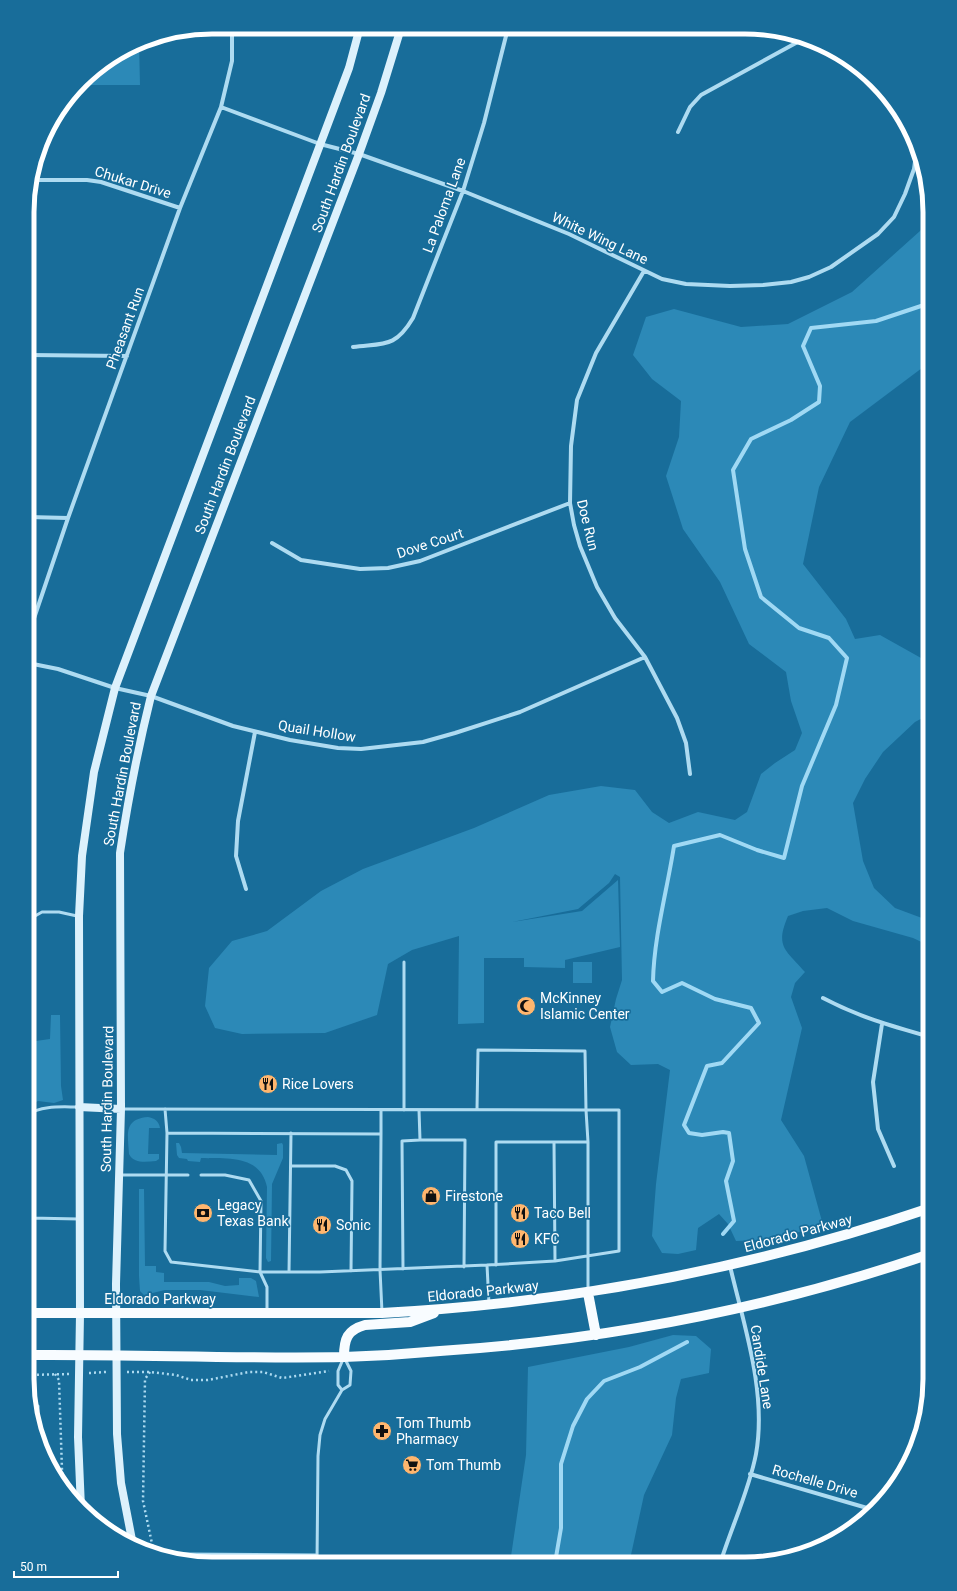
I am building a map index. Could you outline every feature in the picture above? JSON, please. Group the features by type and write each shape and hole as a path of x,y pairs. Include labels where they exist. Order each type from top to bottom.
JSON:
{"main road":[{"name":"South Hardin Boulevard","path":"81,1499 78,1437 80,1314 79,916 82,856 94,772 114,688 349,68 358,34"},
{"name":"South Hardin Boulevard","path":"132,1538 121,1483 117,1434 116,1314 121,1109 120,853 139,746 151,696 359,154 381,93 399,34"},
{"path":"79,1107 121,1109"},
{"name":"Eldorado Parkway","path":"34,1313 382,1313 489,1306 588,1293 730,1266 849,1234 923,1210"},
{"path":"34,1355 344,1357 504,1347 596,1335 740,1308 923,1256"},
{"path":"588,1293 596,1335"},
{"path":"344,1357 344,1344 346,1339 353,1330 358,1327 365,1325 410,1322 418,1320 439,1310"}],"street":[{"name":"Pheasant Run","path":"34,618 68,518 180,208 222,107 232,61 232,34"},
{"name":"La Paloma Lane","path":"353,347 388,343 399,338 413,318 463,191 484,123 506,34"},
{"path":"678,132 690,107 701,95 798,42"},
{"name":"White Wing Lane","path":"222,107 320,144 359,154 463,191 569,234 662,279 686,284 730,286 791,282 809,277 831,267 878,234 894,217 905,194 914,169 915,160"},
{"name":"Chukar Drive","path":"37,180 87,180 101,182 180,208"},
{"name":"Doe Run","path":"644,271 596,353 577,400 571,446 570,502 580,546 597,587 615,618 645,658 677,718 686,743 690,774"},
{"path":"34,355 126,356"},
{"name":"Dove Court","path":"272,543 301,560 360,569 388,568 420,561 570,502"},
{"path":"34,517 68,518"},
{"name":"Quail Hollow","path":"34,664 58,669 114,688 151,696 233,726 255,732 290,740 338,748 361,749 423,742 455,733 520,712 645,658"},
{"path":"246,888 236,856 238,821 255,732"},
{"path":"823,998 848,1011 882,1024 923,1035"},
{"path":"882,1024 873,1082 878,1129 894,1166"},
{"name":"Candide Lane","path":"723,1556 756,1454 759,1419 750,1351 730,1266"},
{"name":"Rochelle Drive","path":"750,1474 867,1508"}],"lane":[{"path":"34,917 42,912 59,912 79,916"},
{"path":"404,962 404,1110"},
{"path":"477,1110 478,1050 585,1051 588,1142 588,1293"},
{"path":"34,1111 45,1108 79,1107"},
{"path":"121,1109 165,1109 381,1111 619,1110 619,1251 588,1257 496,1265 351,1271 260,1272 171,1262 165,1251 165,1109"},
{"path":"419,1110 420,1140"},
{"path":"381,1111 380,1270 382,1313"},
{"path":"166,1133 381,1134"},
{"path":"289,1272 291,1133"},
{"path":"403,1269 402,1140 466,1140 464,1267"},
{"path":"496,1265 496,1142 588,1142"},
{"path":"554,1142 555,1260"},
{"path":"291,1166 335,1166 346,1170 352,1180 351,1271"},
{"path":"201,1174 225,1174 250,1180 262,1201 260,1272 267,1286 267,1313"},
{"path":"119,1175 188,1175"},
{"path":"34,1218 79,1219"},
{"path":"487,1265 489,1306"},
{"path":"342,1390 338,1385 338,1371 344,1357"},
{"path":"182,1554 317,1555 318,1456 320,1435 326,1419 342,1390 350,1385 351,1371 344,1357"},
{"path":"36,1406 38,1406 38,1418"}],"path":[{"path":"34,1374 150,1372 176,1375 192,1380 208,1380 248,1372 263,1372 282,1378 329,1371"},
{"path":"150,1372 145,1379 143,1502 153,1547"},
{"path":"55,1374 59,1380 63,1476"}],"shaded area":[{"path":"139,50 140,85 87,85 113,64"},
{"path":"923,226 923,367 850,422 819,487 803,564 846,619 855,639 880,635 923,659 923,718 915,722 883,752 865,779 853,803 863,861 874,888 895,908 923,918 923,943 913,938 853,921 827,908 803,911 788,916 782,935 782,941 787,952 805,972 795,983 791,997 802,1028 781,1120 804,1156 823,1225 785,1236 762,1240 736,1241 728,1224 719,1214 698,1228 696,1250 678,1254 662,1253 652,1236 656,1184 670,1070 658,1064 631,1065 617,1052 610,1027 622,980 620,877 615,874 609,883 578,909 512,922 582,911 618,880 620,947 565,960 565,968 524,967 524,958 484,958 484,1023 458,1024 459,936 412,950 388,964 377,1015 325,1033 242,1034 215,1028 205,1006 209,968 232,941 267,931 321,891 363,869 474,828 549,795 601,786 635,790 652,812 669,823 698,812 735,820 747,812 761,774 795,750 802,733 791,701 786,672 749,644 720,582 683,529 666,476 679,437 681,401 652,379 633,355 646,317 674,309 741,327 788,324 852,292 920,231"},
{"path":"573,962 592,962 592,983 573,983"},
{"path":"51,1015 60,1015 61,1086 63,1100 54,1103 38,1101 34,1103 34,1051 36,1041 50,1039"},
{"path":"148,1117 156,1120 159,1123 160,1128 149,1128 148,1154 159,1154 159,1159 156,1161 141,1162 131,1157 129,1154 128,1134 134,1121 140,1118"},
{"path":"176,1143 179,1143 182,1153 277,1155 277,1144 282,1143 283,1158 272,1184 271,1261 268,1262 266,1258 267,1187 263,1176 257,1169 241,1160 201,1158 200,1162 188,1161 187,1159 179,1158 177,1155"},
{"path":"139,1189 144,1189 145,1266 156,1266 156,1272 164,1273 164,1282 209,1282 225,1286 239,1285 239,1278 251,1278 256,1281 259,1297 200,1290 165,1290 144,1295 140,1291 139,1276"},
{"path":"673,1335 696,1336 711,1349 709,1373 681,1379 676,1398 672,1435 644,1495 631,1557 511,1557 526,1455 528,1367 629,1347"}],"waterway":[{"path":"723,1234 734,1221 726,1181 733,1161 729,1133 723,1132 702,1135 689,1133 684,1125 707,1066 722,1063 759,1023 751,1008 715,999 682,983 662,992 653,981 658,930 674,846 720,835 757,850 784,858 802,786 836,705 847,658 829,638 799,628 761,597 745,549 733,470 751,439 791,420 819,402 820,386 803,346 811,328 876,321 923,305"},
{"path":"556,1557 561,1528 561,1464 573,1426 587,1399 604,1381 640,1367 687,1342"}],"place":[{"name":"McKinney Islamic Center","path":"526,1006"},
{"name":"Rice Lovers","path":"268,1084"},
{"name":"Firestone","path":"431,1196"},
{"name":"Legacy Texas Bank","path":"203,1213"},
{"name":"Taco Bell","path":"520,1213"},
{"name":"Sonic","path":"322,1225"},
{"name":"KFC","path":"520,1239"},
{"name":"Tom Thumb Pharmacy","path":"382,1431"},
{"name":"Tom Thumb","path":"412,1465"}]}
